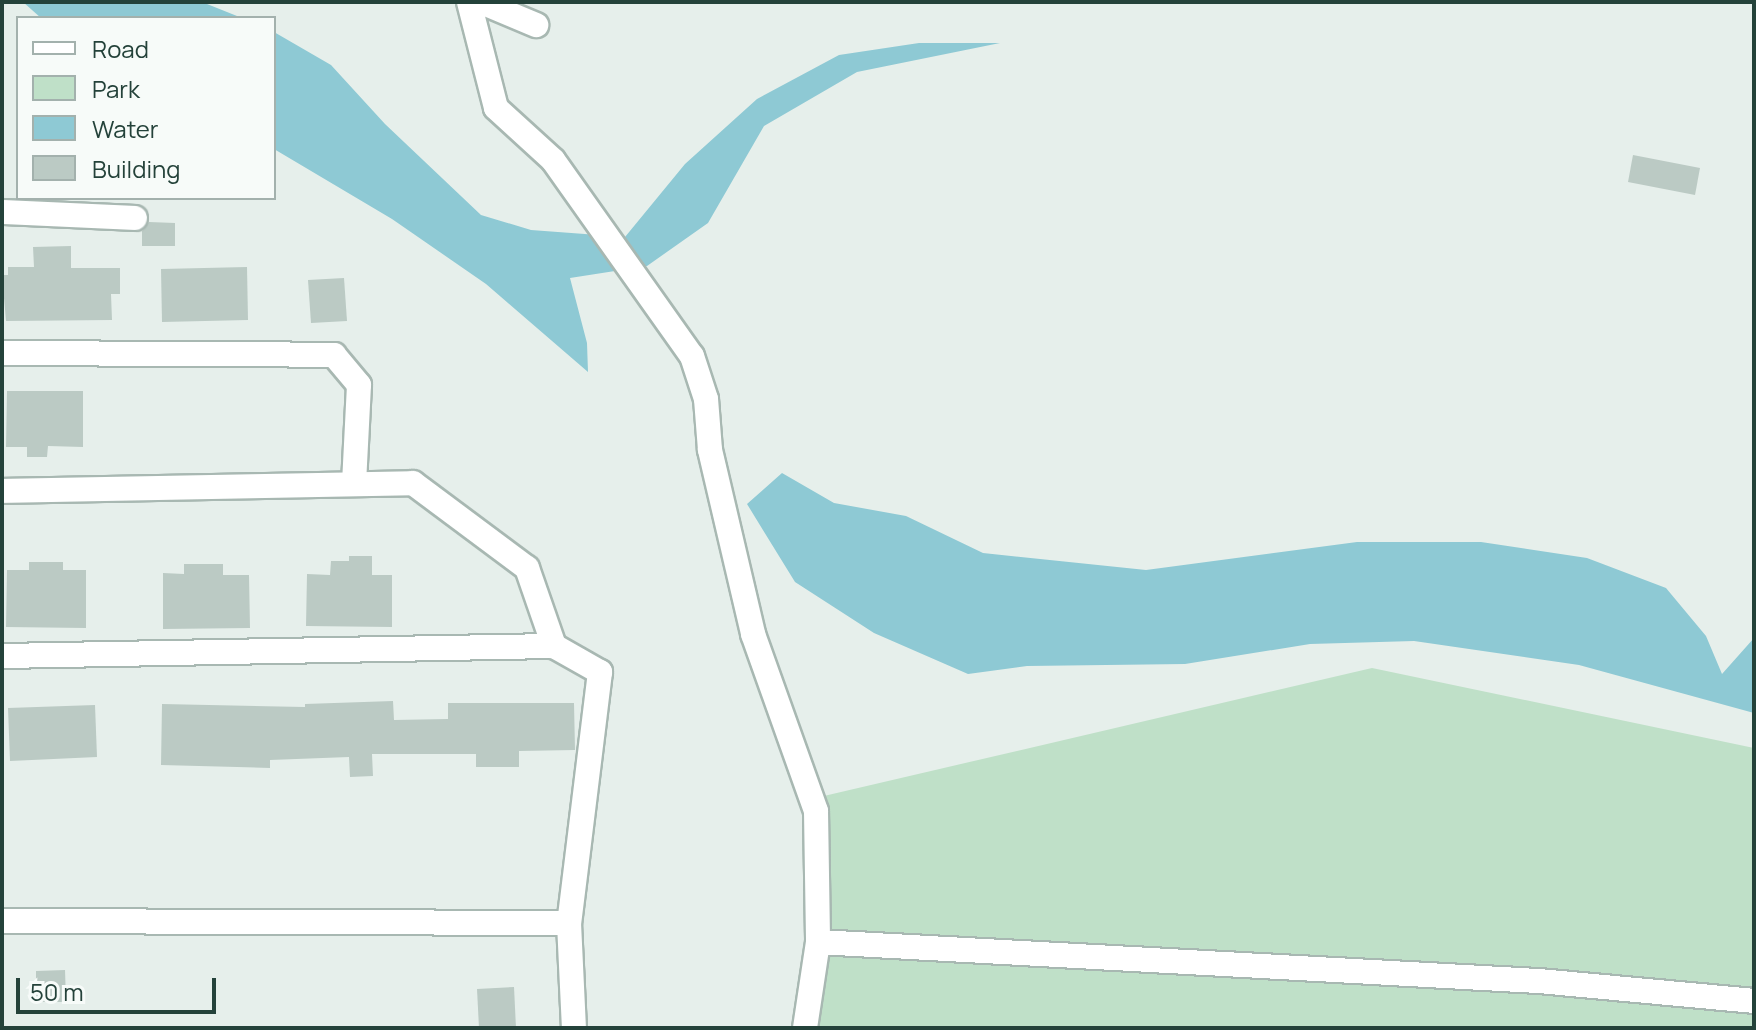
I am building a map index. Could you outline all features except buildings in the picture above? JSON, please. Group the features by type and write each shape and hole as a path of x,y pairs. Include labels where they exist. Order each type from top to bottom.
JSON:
{"street":[{"path":"469,2 496,108 553,160 692,356 706,399 710,450 753,634 816,811 818,942 805,1028"},
{"path":"481,2 536,25"},
{"path":"2,212 135,218"},
{"path":"2,353 334,355 359,385 354,483"},
{"path":"2,491 413,483 527,568 554,646"},
{"path":"2,656 554,646 600,672 569,923 574,1028"},
{"path":"2,921 569,923"},
{"path":"818,942 1539,981 1754,1001"}],"green space":[{"path":"1372,668 1754,748 1754,1028 812,1028 811,799"}],"water":[{"path":"23,2 202,2 237,16 39,16"},
{"path":"276,33 331,65 385,124 481,215 531,230 625,237 685,164 757,99 839,55 919,43 1000,43 857,72 764,126 708,223 647,266 570,278 587,343 588,372 486,284 392,219 276,150"},
{"path":"782,473 834,503 906,516 983,553 1146,570 1357,542 1481,542 1587,558 1666,588 1706,636 1722,674 1754,638 1754,713 1579,665 1414,641 1310,644 1185,664 1027,666 968,674 874,633 795,582 747,504"}]}
